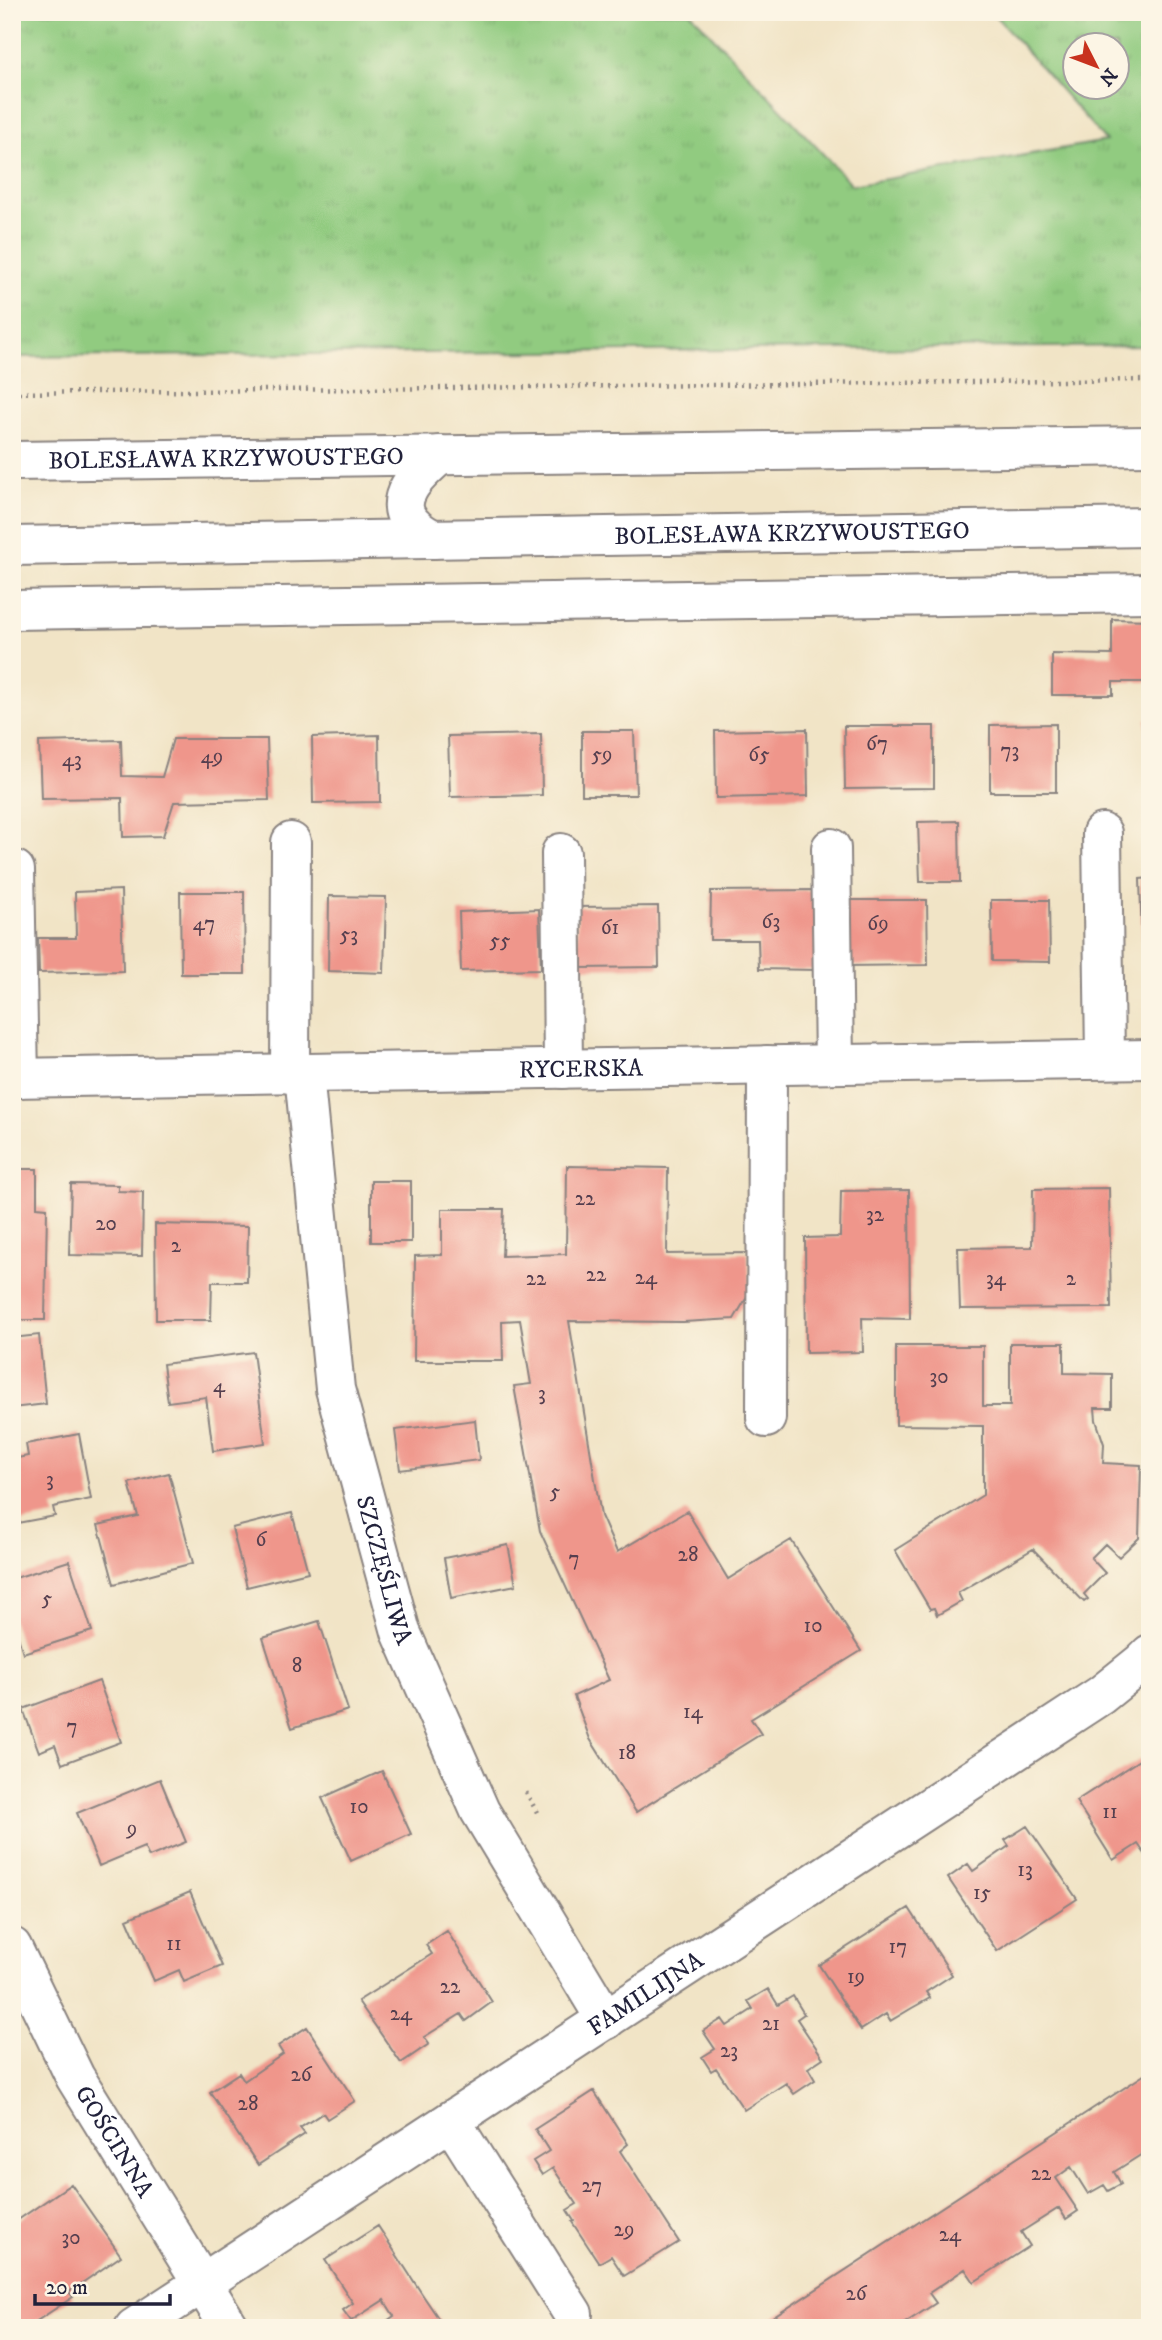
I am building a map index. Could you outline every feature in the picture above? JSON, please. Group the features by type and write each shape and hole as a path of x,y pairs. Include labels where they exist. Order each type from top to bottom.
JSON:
{"street":[{"name":"BOLESŁAWA KRZYWOUSTEGO","path":"12,461 1150,446"},
{"name":"BOLESŁAWA KRZYWOUSTEGO","path":"433,540 414,527 404,512 405,496 412,479 440,455"},
{"name":"BOLESŁAWA KRZYWOUSTEGO","path":"12,546 1150,527"},
{"path":"12,610 1150,593"},
{"path":"1102,834 1105,1059"},
{"name":"SZCZĘŚLIWA","path":"291,842 297,1074 335,1389 401,1632 480,1811 606,2020"},
{"path":"831,848 834,1064"},
{"path":"561,853 563,1069"},
{"path":"15,870 16,1078"},
{"name":"RYCERSKA","path":"16,1078 1150,1059"},
{"path":"766,1418 767,1065"},
{"name":"FAMILIJNA","path":"134,2328 1101,1695 1150,1654"},
{"name":"GOŚCINNA","path":"12,1947 75,2077 230,2328"},
{"path":"451,2120 573,2314"}],"path":[{"path":"12,393 1150,380"},
{"path":"526,1792 539,1816"}],"green space":[{"path":"12,12 690,12 852,185 1106,141 1072,102 1130,102 1130,32 1060,32 1060,89 992,12 1150,12 1150,346 12,357"}],"building":[{"path":"1112,619 1150,620 1150,682 1113,682 1113,695 1052,695 1052,654 1112,655"},
{"path":"1146,719 1150,719 1150,782 1147,782"},
{"path":"1056,724 1056,792 990,792 990,725"},
{"path":"844,726 934,726 934,788 845,789"},
{"path":"807,729 808,796 716,798 715,731"},
{"path":"582,731 634,731 636,795 582,795"},
{"path":"541,734 542,795 450,797 448,736"},
{"path":"379,735 380,802 313,803 312,737"},
{"path":"173,739 267,739 269,800 174,802 163,836 123,837 122,798 41,799 39,742 121,740 122,776 162,777"},
{"path":"959,821 960,882 920,882 918,822"},
{"path":"1150,878 1150,943 1142,943 1140,879"},
{"path":"121,890 123,971 39,973 38,938 76,938 75,892"},
{"path":"816,890 817,970 759,969 758,940 710,940 711,891"},
{"path":"180,892 244,892 245,974 181,974"},
{"path":"329,896 386,897 384,973 328,971"},
{"path":"844,900 927,900 928,965 845,966"},
{"path":"991,900 1049,900 1050,962 992,961"},
{"path":"658,906 659,967 578,968 577,907"},
{"path":"539,909 541,969 461,971 459,912"},
{"path":"567,1166 668,1168 667,1254 748,1253 750,1292 734,1319 683,1322 569,1321 601,1516 617,1552 687,1511 728,1579 791,1540 861,1651 751,1719 761,1734 636,1812 590,1739 574,1696 609,1680 540,1531 514,1386 531,1384 520,1320 502,1321 503,1361 414,1361 415,1256 442,1255 442,1209 504,1209 502,1256 566,1254"},
{"path":"12,1169 37,1169 37,1207 47,1208 45,1320 12,1320"},
{"path":"371,1181 411,1181 411,1242 371,1242"},
{"path":"71,1184 118,1185 118,1191 143,1192 142,1256 69,1255"},
{"path":"1109,1188 1111,1308 960,1309 958,1248 1032,1247 1033,1189"},
{"path":"909,1190 910,1319 862,1318 863,1352 806,1353 805,1238 840,1237 841,1191"},
{"path":"155,1224 248,1226 247,1282 212,1282 211,1320 156,1320"},
{"path":"39,1335 46,1404 12,1408 12,1338"},
{"path":"1010,1343 1064,1343 1064,1373 1112,1374 1112,1408 1095,1408 1104,1444 1103,1463 1141,1465 1139,1538 1119,1557 1105,1544 1091,1558 1105,1573 1084,1594 1088,1599 1084,1602 1033,1549 958,1593 962,1601 937,1615 934,1608 930,1609 895,1550 983,1495 983,1426 896,1425 896,1346 983,1346 983,1406 1010,1406"},
{"path":"253,1352 265,1443 213,1451 206,1397 168,1402 163,1364"},
{"path":"475,1420 479,1460 400,1470 395,1430"},
{"path":"79,1434 91,1499 53,1507 55,1516 12,1524 12,1459 28,1456 26,1444"},
{"path":"169,1473 193,1563 114,1584 98,1525 138,1516 129,1483"},
{"path":"292,1513 308,1572 247,1587 232,1528"},
{"path":"508,1545 516,1585 451,1598 444,1558"},
{"path":"69,1561 92,1631 23,1653 12,1618 12,1579"},
{"path":"319,1621 348,1710 292,1728 263,1638"},
{"path":"99,1681 121,1742 62,1764 55,1745 39,1752 23,1709"},
{"path":"1150,1753 1150,1851 1145,1854 1138,1844 1113,1860 1076,1801"},
{"path":"382,1771 411,1834 351,1861 322,1798"},
{"path":"160,1779 186,1842 149,1857 144,1847 99,1866 77,1813"},
{"path":"1027,1826 1077,1899 997,1951 948,1878 968,1864 973,1871 1009,1846 1005,1840"},
{"path":"190,1892 222,1966 184,1982 179,1970 154,1981 127,1919"},
{"path":"909,1908 952,1975 926,1992 930,1998 890,2021 886,2014 861,2030 819,1965"},
{"path":"447,1931 492,2002 466,2021 461,2014 424,2037 429,2044 401,2063 358,2001 432,1954 426,1945"},
{"path":"768,1989 778,2005 793,1996 804,2014 797,2019 823,2058 808,2068 815,2080 794,2094 786,2083 744,2110 716,2068 711,2071 702,2057 715,2049 703,2031 722,2019 727,2026 753,2009 748,2001"},
{"path":"307,2027 355,2101 327,2119 323,2113 300,2128 305,2134 258,2165 210,2092 239,2073 244,2081 283,2054 278,2046"},
{"path":"1150,2071 1150,2149 1114,2172 1121,2184 1108,2191 1104,2185 1088,2194 1071,2167 1056,2178 1078,2211 1066,2219 1059,2208 1021,2232 1030,2246 974,2282 965,2269 929,2293 936,2303 897,2328 757,2328"},
{"path":"594,2091 628,2144 620,2151 679,2242 624,2276 611,2256 599,2263 567,2210 577,2204 553,2168 542,2175 533,2161 549,2151 535,2129"},
{"path":"71,2184 121,2256 69,2292 73,2297 26,2328 12,2328 12,2224"},
{"path":"378,2226 445,2328 377,2328 394,2316 384,2300 351,2321 343,2310 353,2303 325,2260"}]}
